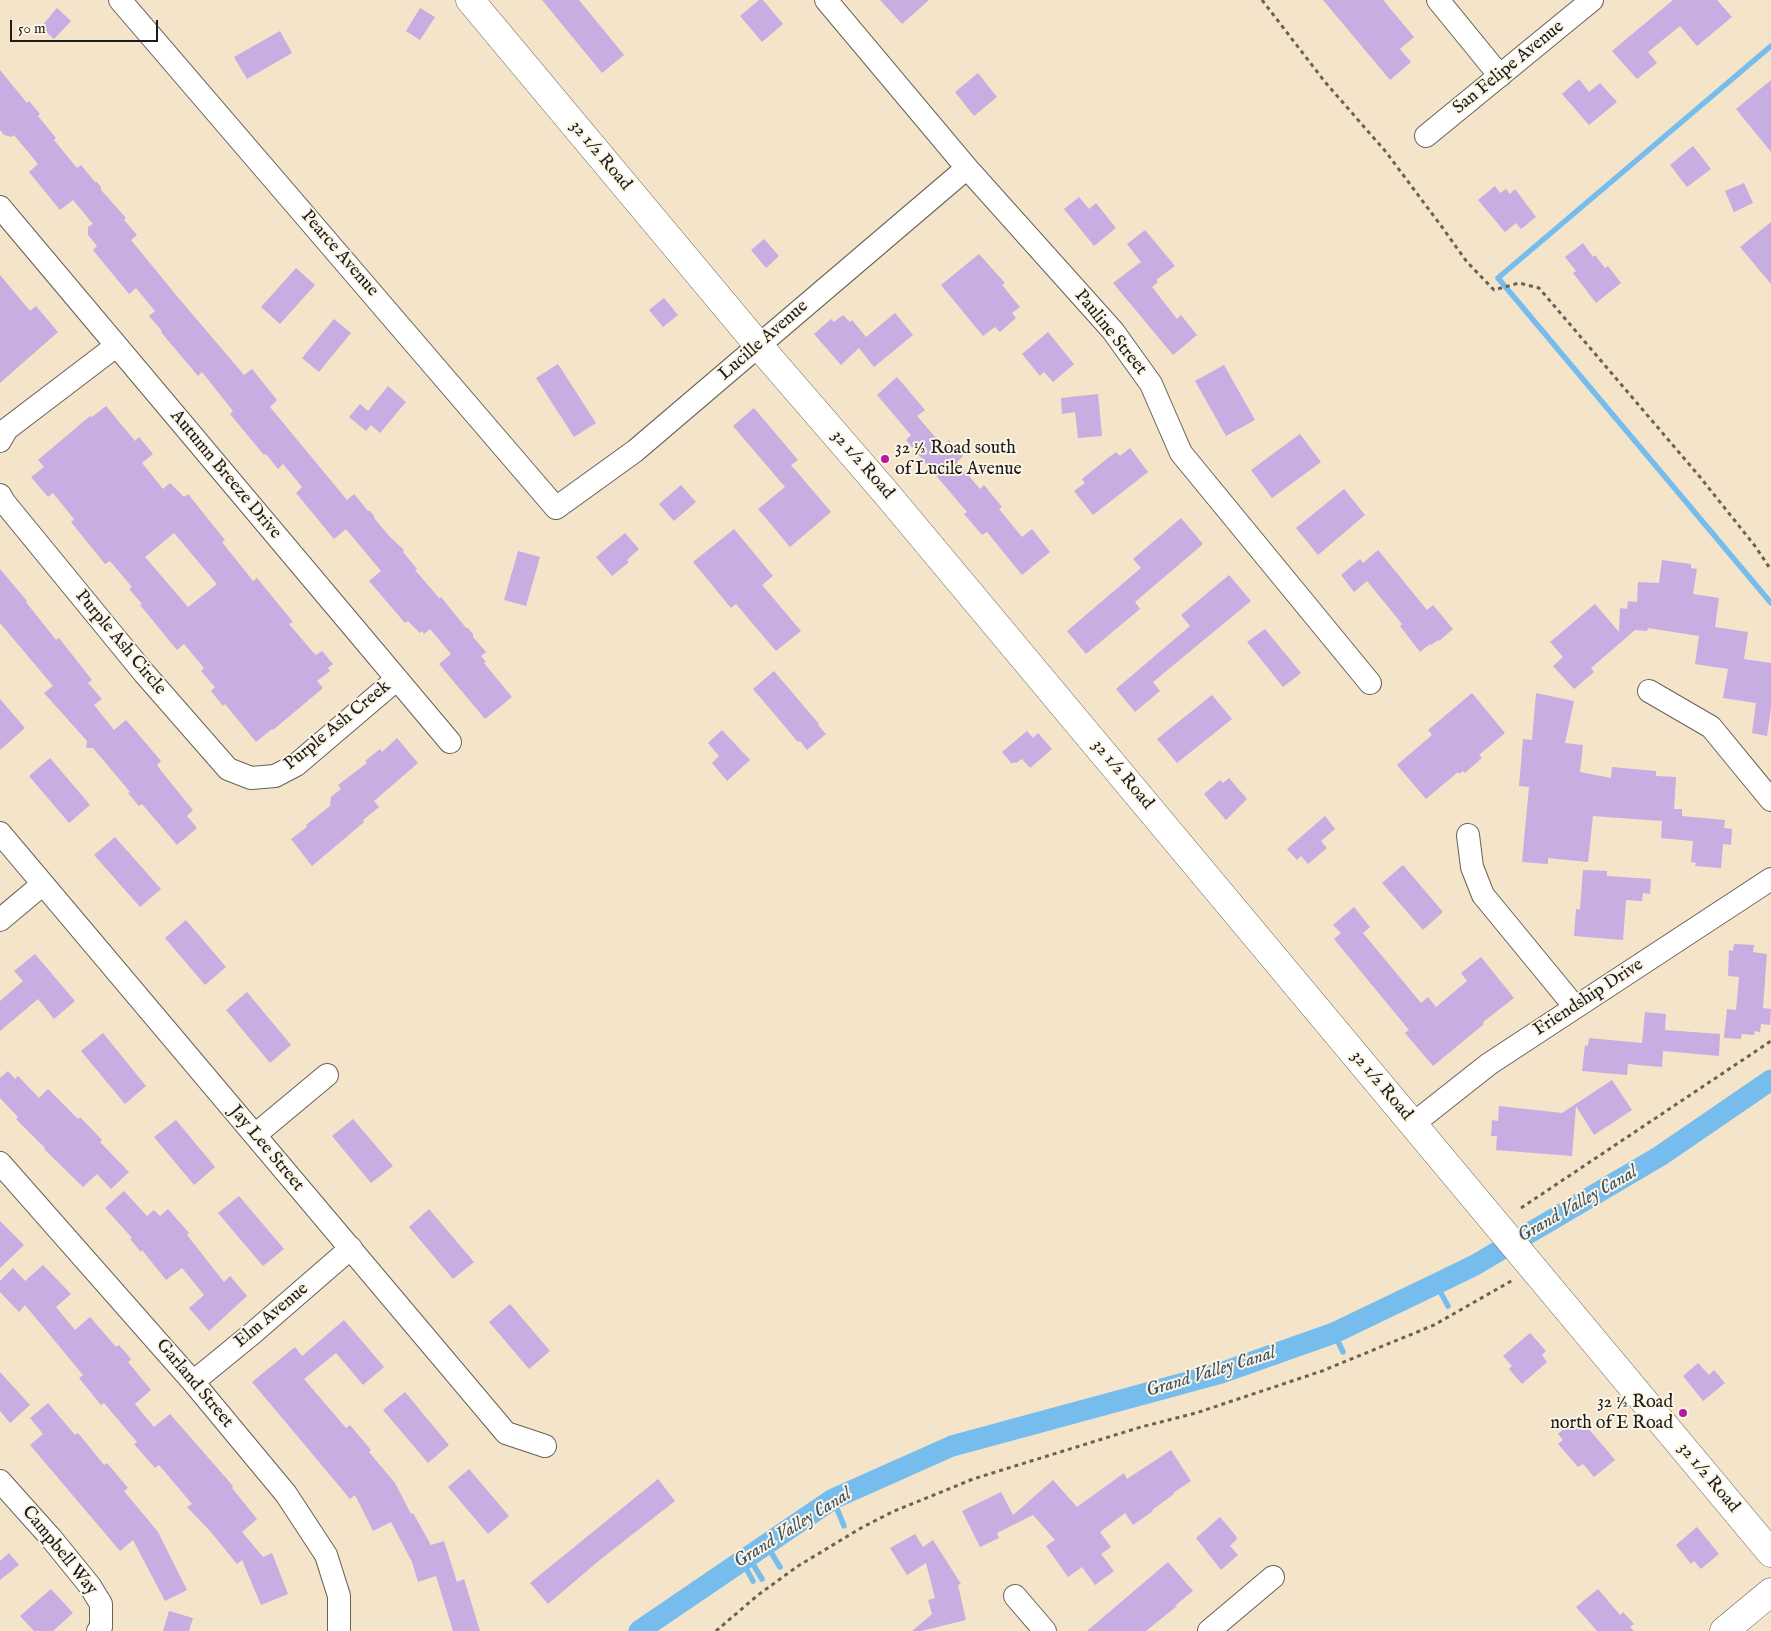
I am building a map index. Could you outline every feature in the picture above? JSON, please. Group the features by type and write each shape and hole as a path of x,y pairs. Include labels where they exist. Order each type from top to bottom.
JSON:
{"street":[{"name":"Pearce Avenue","path":"120,0 556,508"},
{"name":"32 1/2 Road","path":"470,0 759,346 886,493 1771,1553"},
{"name":"Pauline Street","path":"826,0 967,168 1113,331 1151,384 1181,453 1370,683"},
{"path":"1438,0 1500,76"},
{"name":"San Felipe Avenue","path":"1426,136 1592,0"},
{"name":"Lucille Avenue","path":"556,508 635,451 967,168"},
{"name":"Autumn Breeze Drive","path":"0,207 450,742"},
{"path":"0,441 7,429 116,346"},
{"name":"Purple Ash Circle","path":"0,495 144,674 228,769 250,778"},
{"name":"Purple Ash Creek","path":"250,778 275,776 296,765 397,678"},
{"path":"1649,692 1711,727 1771,800"},
{"name":"Jay Lee Street","path":"0,833 506,1433 546,1446"},
{"path":"1468,835 1472,866 1484,894 1575,1007"},
{"name":"Friendship Drive","path":"1413,1124 1488,1064 1771,879"},
{"path":"0,920 43,884"},
{"path":"255,1135 327,1075"},
{"name":"Garland Street","path":"0,1163 193,1382 286,1494 326,1555 339,1596 340,1631"},
{"name":"Elm Avenue","path":"193,1382 351,1248"},
{"name":"Campbell Way","path":"0,1481 51,1538 90,1586 101,1604 99,1629"},
{"path":"1209,1631 1273,1577"},
{"path":"1724,1631 1771,1592"},
{"path":"1015,1596 1045,1631"}],"path":[{"path":"1262,0 1325,82 1386,152 1467,262 1494,290 1519,283 1539,288 1700,477 1755,546 1771,570"},
{"path":"1521,1208 1771,1041"},
{"path":"716,1631 758,1595 798,1566 861,1528 892,1512 973,1480 1141,1427 1196,1413 1322,1371 1434,1325 1518,1277 1534,1270"}],"building":[{"path":"542,0 579,0 624,55 602,73"},
{"path":"759,0 763,0 783,24 762,42 740,16"},
{"path":"880,0 929,0 902,24"},
{"path":"1323,0 1383,0 1414,37 1400,49 1411,62 1390,80"},
{"path":"1673,0 1717,0 1732,17 1697,46 1680,26 1648,52 1657,63 1637,79 1612,51"},
{"path":"57,8 71,21 54,39 41,27"},
{"path":"420,8 435,17 420,40 406,31"},
{"path":"280,31 292,53 247,79 234,57"},
{"path":"0,70 27,103 29,101 40,114 38,116 56,138 54,140 77,168 81,165 126,218 124,220 137,235 131,240 176,295 244,375 252,369 277,400 270,407 347,500 354,494 370,511 390,537 404,550 403,552 417,569 415,570 473,634 473,637 486,652 481,656 486,662 484,663 512,697 485,719 439,664 451,654 430,629 424,634 422,631 420,633 408,621 405,623 369,581 381,571 346,529 334,539 296,493 302,487 283,464 278,469 266,454 264,455 230,414 233,411 202,372 198,376 161,332 149,316 155,311 136,288 129,294 93,250 97,246 88,235 88,227 93,224 73,200 60,210 29,172 38,164 14,135 12,137 4,135 0,130"},
{"path":"978,73 997,97 974,116 955,92"},
{"path":"1579,79 1589,92 1600,83 1617,102 1589,125 1562,94"},
{"path":"1771,80 1771,152 1736,109"},
{"path":"1693,146 1711,169 1687,187 1670,165"},
{"path":"1744,183 1753,203 1734,212 1725,191"},
{"path":"1495,186 1500,193 1506,189 1510,194 1515,189 1536,217 1521,229 1516,223 1505,232 1478,200"},
{"path":"1079,197 1089,209 1096,203 1116,228 1094,246 1064,209"},
{"path":"1771,222 1771,284 1740,247"},
{"path":"1145,230 1175,266 1156,280 1158,282 1152,287 1177,319 1181,315 1197,335 1173,355 1113,283 1141,262 1127,244"},
{"path":"764,239 779,256 766,268 751,250"},
{"path":"1583,243 1593,257 1595,255 1605,268 1608,266 1621,283 1596,303 1573,273 1576,271 1565,257"},
{"path":"979,254 1005,283 1002,285 1020,307 1012,313 1016,318 1000,332 995,327 983,336 941,285"},
{"path":"296,268 315,285 280,324 261,307"},
{"path":"0,275 30,311 36,306 58,332 0,383"},
{"path":"664,298 678,315 663,327 649,310"},
{"path":"895,313 913,335 874,367 859,348 841,365 814,334 831,319 834,322 843,315 850,322 852,320 866,337"},
{"path":"334,319 351,333 319,372 302,358"},
{"path":"1048,332 1074,364 1053,382 1044,372 1040,376 1022,354"},
{"path":"558,364 596,423 574,437 536,378"},
{"path":"1224,365 1255,420 1226,436 1195,381"},
{"path":"897,377 925,410 917,416 943,446 949,440 963,456 957,462 980,489 984,485 1002,507 999,509 1022,537 1032,529 1050,552 1022,575 987,532 982,535 964,514 967,512 906,440 911,435 877,395"},
{"path":"388,386 406,402 380,433 371,425 366,431 349,417 360,404 368,411"},
{"path":"1098,394 1102,436 1078,438 1075,412 1062,414 1061,398"},
{"path":"106,406 135,441 139,437 153,454 142,463 163,489 170,483 184,497 188,494 225,540 222,542 253,581 257,578 293,622 289,624 312,651 316,655 322,651 333,664 328,668 330,671 317,681 323,688 256,742 225,704 223,706 211,691 215,687 201,671 204,668 184,644 177,650 140,605 142,604 129,589 132,587 110,561 105,564 71,522 74,519 53,493 48,497 31,477 44,467 38,460 90,416 92,417","holes":["174,533 217,584 188,607 145,557"]},
{"path":"754,408 798,460 791,465 831,512 790,547 758,509 785,487 733,426"},
{"path":"1300,434 1321,462 1272,498 1251,470"},
{"path":"1130,448 1148,472 1093,515 1074,491 1085,483 1082,479 1108,458 1116,452 1120,456"},
{"path":"681,485 696,502 674,521 659,504"},
{"path":"1344,489 1365,515 1318,555 1296,528"},
{"path":"1181,518 1203,544 1135,602 1140,609 1086,654 1067,631 1141,568 1133,559"},
{"path":"734,529 773,576 762,585 801,631 776,651 736,604 731,608 693,562"},
{"path":"625,533 639,549 627,560 629,562 612,576 596,557"},
{"path":"1378,550 1427,610 1433,605 1453,629 1439,641 1430,644 1420,652 1400,626 1402,624 1367,581 1354,592 1341,575 1360,559 1363,563"},
{"path":"518,551 540,557 526,606 504,600"},
{"path":"1662,560 1691,564 1691,568 1697,569 1693,594 1719,598 1715,627 1748,632 1744,659 1771,663 1771,708 1767,736 1752,733 1756,703 1723,698 1728,669 1695,664 1699,636 1648,628 1647,631 1635,630 1591,668 1594,672 1574,689 1553,666 1563,657 1550,642 1595,604 1619,632 1620,608 1627,609 1628,601 1637,602 1638,582 1659,583"},
{"path":"0,569 56,640 59,638 92,680 88,683 102,699 94,705 114,730 126,720 161,761 157,765 193,810 187,816 197,828 177,845 142,804 139,806 128,793 130,792 93,748 86,748 87,741 44,693 53,686 0,623"},
{"path":"1229,575 1251,601 1153,682 1160,691 1135,712 1116,689 1190,626 1181,615"},
{"path":"1265,629 1301,673 1283,687 1247,642"},
{"path":"774,671 826,734 807,750 753,689"},
{"path":"1472,693 1505,733 1479,755 1482,758 1465,773 1463,771 1459,774 1458,772 1426,799 1397,765 1432,735 1428,730"},
{"path":"1536,693 1574,701 1565,743 1583,745 1580,772 1611,778 1612,767 1656,771 1656,776 1676,777 1674,809 1682,809 1682,816 1725,820 1724,828 1732,829 1731,845 1723,844 1721,868 1695,866 1696,863 1691,862 1693,841 1661,838 1662,821 1593,816 1588,862 1548,858 1548,864 1522,862 1529,787 1519,786 1523,739 1532,740"},
{"path":"1212,695 1232,719 1177,763 1157,739"},
{"path":"0,699 25,728 0,750"},
{"path":"722,730 750,760 727,781 712,763 719,756 708,743"},
{"path":"1027,731 1033,738 1038,733 1052,749 1030,768 1022,759 1012,764 1002,752"},
{"path":"397,738 418,763 374,801 379,807 363,820 364,822 312,866 291,839 330,806 331,797 341,789 338,785 367,763 365,761 380,749 382,752"},
{"path":"50,758 90,805 69,823 29,776"},
{"path":"1229,778 1247,799 1226,820 1204,794 1220,780 1223,783"},
{"path":"1325,816 1335,829 1321,841 1327,848 1308,864 1301,856 1297,860 1287,849"},
{"path":"115,837 161,889 140,907 94,855"},
{"path":"1403,865 1443,912 1423,930 1382,883"},
{"path":"1583,870 1607,871 1607,876 1651,879 1650,894 1643,893 1642,901 1626,900 1623,940 1574,936 1576,909 1580,910"},
{"path":"1354,907 1370,927 1363,933 1421,1003 1428,997 1436,1007 1467,981 1461,973 1481,957 1514,998 1483,1022 1484,1024 1433,1066 1405,1033 1409,1030 1334,939 1341,933 1333,925"},
{"path":"186,920 226,967 205,985 165,938"},
{"path":"1734,944 1754,945 1753,952 1767,954 1763,1008 1771,1009 1770,1025 1761,1024 1760,1032 1755,1031 1754,1035 1742,1034 1741,1039 1724,1038 1727,1009 1736,1010 1739,977 1728,976 1729,950 1733,951"},
{"path":"35,954 75,1001 54,1019 38,999 0,1031 0,1001 23,981 14,971"},
{"path":"247,992 291,1045 270,1063 226,1010"},
{"path":"1645,1012 1666,1014 1665,1030 1720,1034 1719,1056 1663,1051 1662,1067 1628,1064 1627,1075 1582,1071 1585,1045 1588,1046 1589,1038 1642,1043"},
{"path":"103,1033 146,1086 125,1104 81,1051"},
{"path":"8,1071 15,1079 18,1076 39,1098 48,1089 78,1119 80,1117 102,1140 100,1142 129,1172 111,1189 97,1174 83,1187 16,1119 18,1117 0,1098 0,1078"},
{"path":"1612,1080 1632,1110 1594,1135 1576,1106 1572,1156 1496,1150 1497,1136 1491,1136 1492,1120 1498,1121 1499,1106 1562,1113"},
{"path":"353,1119 393,1166 371,1183 332,1136"},
{"path":"176,1120 215,1167 194,1185 154,1137"},
{"path":"124,1191 147,1216 154,1210 160,1216 168,1209 189,1233 187,1235 224,1282 230,1276 247,1296 209,1331 189,1308 204,1295 182,1268 166,1280 105,1208"},
{"path":"239,1196 284,1249 263,1266 218,1213"},
{"path":"429,1209 474,1262 453,1279 409,1227"},
{"path":"0,1221 24,1245 0,1268"},
{"path":"43,1265 71,1294 56,1307 75,1330 90,1317 116,1347 119,1345 131,1359 128,1362 151,1390 135,1404 154,1427 170,1414 233,1486 232,1488 257,1519 242,1532 263,1557 272,1553 288,1594 261,1605 242,1560 237,1564 187,1507 192,1504 159,1465 155,1468 134,1444 137,1442 104,1403 101,1405 79,1378 83,1375 25,1305 19,1312 0,1292 0,1281 13,1268 25,1281"},
{"path":"510,1304 550,1351 529,1369 489,1322"},
{"path":"344,1320 384,1367 363,1385 336,1353 304,1379 346,1428 350,1425 371,1450 369,1452 395,1483 411,1514 413,1513 431,1545 444,1541 457,1582 464,1579 480,1631 453,1631 436,1576 418,1582 412,1562 391,1522 373,1531 355,1495 350,1499 252,1382 295,1347 302,1356"},
{"path":"1530,1333 1546,1351 1542,1355 1547,1362 1522,1384 1509,1369 1512,1366 1503,1356"},
{"path":"1698,1363 1709,1375 1714,1370 1725,1383 1703,1401 1683,1376"},
{"path":"0,1372 30,1405 10,1423 0,1411"},
{"path":"405,1392 449,1445 428,1463 383,1410"},
{"path":"48,1403 75,1435 78,1433 104,1465 107,1463 128,1488 124,1491 158,1532 187,1590 165,1601 133,1540 120,1551 30,1445 43,1434 30,1418"},
{"path":"1578,1416 1615,1460 1594,1477 1583,1464 1578,1467 1558,1444 1563,1440 1558,1434"},
{"path":"1171,1450 1191,1481 1133,1525 1125,1513 1100,1532 1111,1547 1101,1554 1114,1571 1095,1585 1082,1567 1068,1577 1046,1546 1055,1540 1033,1515 997,1533 999,1538 980,1547 962,1511 1001,1492 1013,1515 1053,1480 1077,1507 1124,1473 1127,1479"},
{"path":"469,1469 509,1516 488,1534 448,1487"},
{"path":"658,1479 675,1501 601,1559 548,1604 530,1583"},
{"path":"1220,1517 1236,1536 1237,1539 1230,1546 1238,1555 1221,1570 1196,1538"},
{"path":"1697,1527 1719,1554 1701,1569 1694,1561 1691,1564 1676,1545"},
{"path":"915,1534 923,1547 933,1540 961,1584 958,1585 966,1620 921,1631 912,1631 932,1614 928,1600 935,1598 926,1563 907,1575 890,1548"},
{"path":"9,1553 19,1565 0,1580 0,1561"},
{"path":"1168,1562 1193,1591 1177,1606 1146,1631 1087,1631"},
{"path":"51,1589 73,1613 53,1631 34,1631 20,1616"},
{"path":"1598,1589 1620,1615 1623,1612 1634,1624 1630,1627 1634,1631 1597,1631 1576,1607"},
{"path":"169,1611 193,1618 189,1631 163,1631"}],"waterway":[{"path":"1771,46 1498,278 1771,603"},
{"name":"Grand Valley Canal","path":"639,1631 833,1499 952,1446 1221,1373 1334,1333 1436,1284 1475,1265 1660,1156 1771,1080"},
{"path":"1436,1284 1448,1306"},
{"path":"1334,1333 1343,1352"},
{"path":"833,1499 844,1526"},
{"path":"766,1544 780,1567"},
{"path":"748,1556 762,1579"},
{"path":"742,1561 753,1581"}],"place":[{"name":"32 ½ Road south of Lucile Avenue","path":"885,459"},
{"name":"32 ½ Road north of E Road","path":"1683,1413"}]}
